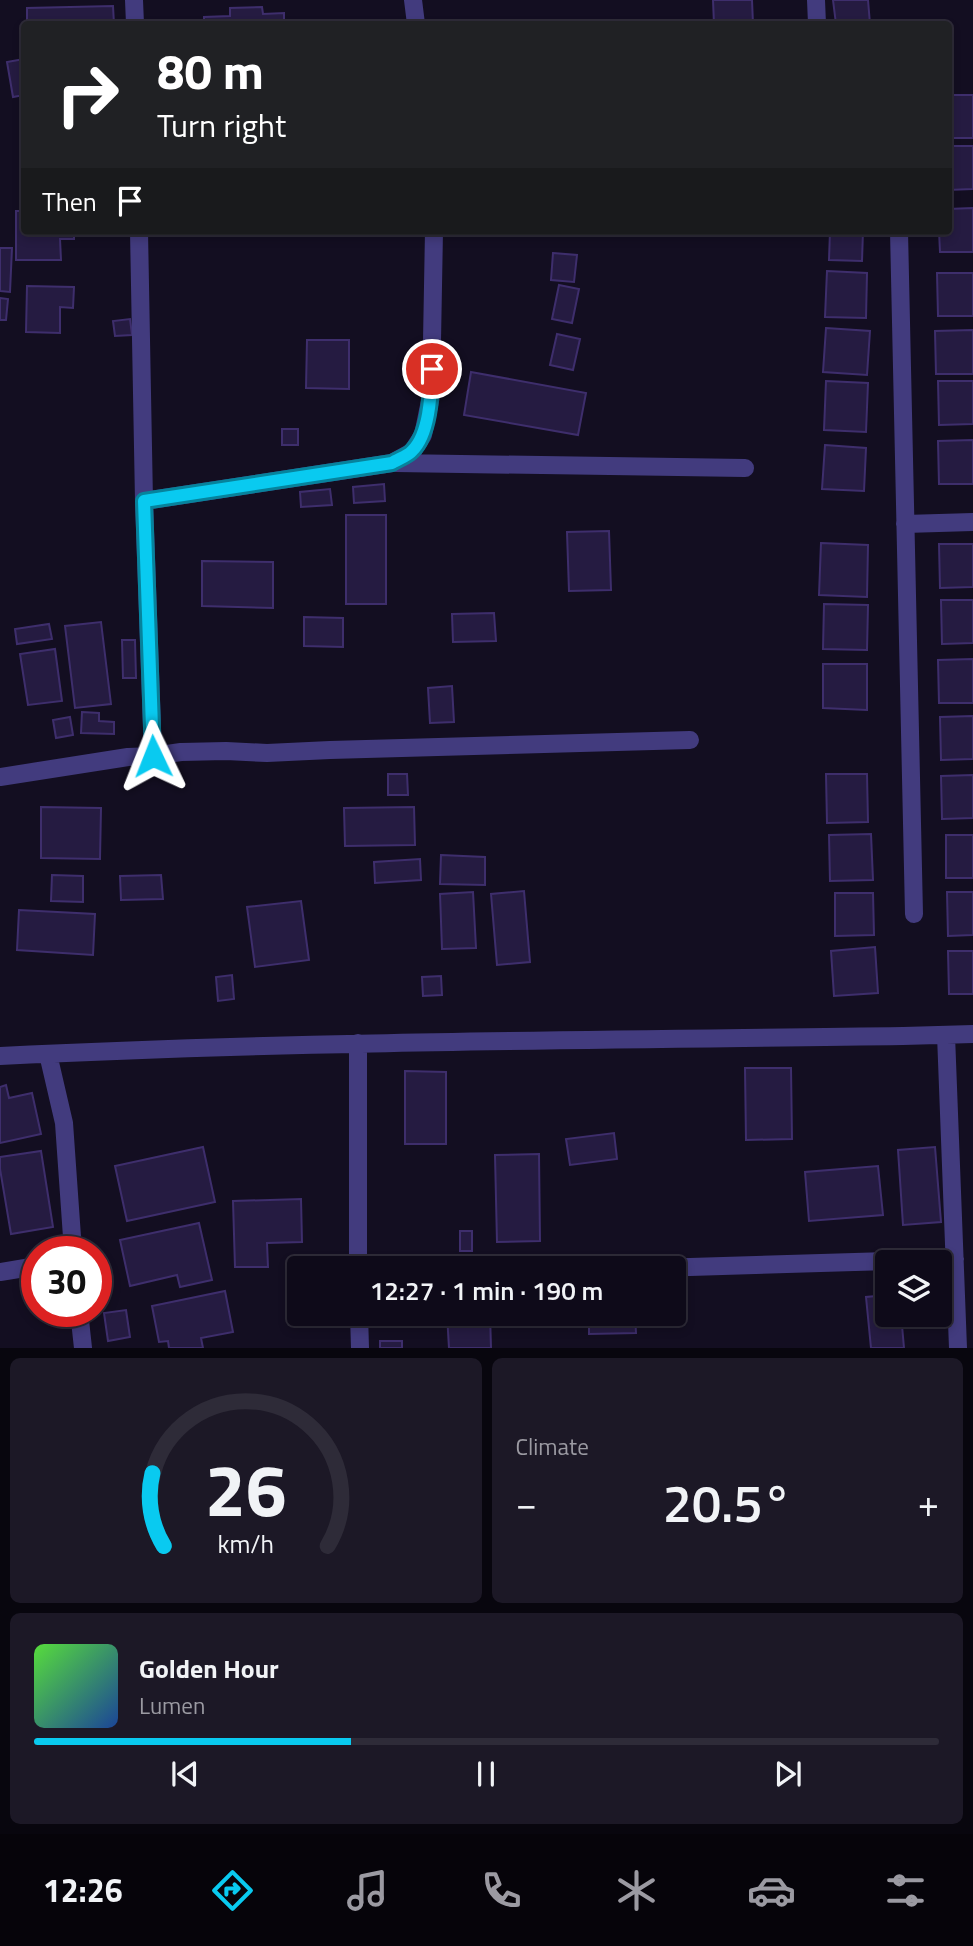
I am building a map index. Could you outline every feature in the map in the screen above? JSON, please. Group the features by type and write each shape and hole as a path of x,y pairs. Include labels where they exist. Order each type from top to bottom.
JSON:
{"street":[{"path":"134,0 135,21"},
{"path":"414,0 416,21"},
{"path":"817,0 817,21"},
{"path":"139,235 144,501 153,756"},
{"path":"392,463 412,452 423,436 431,396 434,235"},
{"path":"899,235 914,914"},
{"path":"144,501 392,463 745,468"},
{"path":"905,524 973,522"},
{"path":"0,777 128,757 181,752 267,753 690,740"},
{"path":"0,1056 358,1043 973,1034"},
{"path":"946,1035 958,1348"},
{"path":"358,1043 358,1256"},
{"path":"48,1054 64,1123 73,1236"},
{"path":"686,1267 955,1259"},
{"path":"0,1272 21,1269"},
{"path":"359,1326 360,1348"},
{"path":"81,1327 83,1348"}],"building":[{"path":"713,0 752,0 753,21 714,21"},
{"path":"833,0 868,0 870,21 836,21"},
{"path":"113,6 114,21 27,21 27,8"},
{"path":"262,7 263,14 284,13 284,21 204,21 204,17 230,16 230,8"},
{"path":"21,60 21,96 13,97 7,62"},
{"path":"952,95 973,95 973,138 952,138"},
{"path":"952,146 973,146 973,189 952,190"},
{"path":"973,208 973,252 940,252 939,235 952,235 952,209"},
{"path":"16,211 21,211 21,235 74,235 74,239 60,239 61,260 16,260"},
{"path":"830,235 863,235 862,261 829,260"},
{"path":"0,248 12,248 10,292 0,291"},
{"path":"553,253 577,255 574,282 551,280"},
{"path":"827,271 867,273 866,318 825,317"},
{"path":"937,273 973,273 973,316 938,316"},
{"path":"559,285 579,289 572,323 552,319"},
{"path":"27,286 74,287 73,308 60,307 60,333 26,332"},
{"path":"0,298 8,299 6,320 0,320"},
{"path":"130,319 132,335 115,336 113,321"},
{"path":"826,328 870,331 867,375 823,372"},
{"path":"973,330 973,374 936,374 935,331"},
{"path":"557,334 580,339 573,370 550,365"},
{"path":"307,340 349,340 349,389 306,388"},
{"path":"471,372 586,393 578,435 464,415"},
{"path":"826,381 868,383 866,432 824,430"},
{"path":"938,381 973,381 973,424 939,425"},
{"path":"282,429 298,429 298,445 282,445"},
{"path":"973,440 973,484 939,484 938,441"},
{"path":"825,445 866,448 864,491 822,489"},
{"path":"384,484 385,501 354,503 353,487"},
{"path":"330,489 332,505 301,507 300,492"},
{"path":"346,515 386,515 386,604 346,604"},
{"path":"609,531 611,590 569,591 567,532"},
{"path":"821,543 868,545 867,597 819,595"},
{"path":"939,544 973,544 973,587 940,588"},
{"path":"202,561 273,562 273,608 202,606"},
{"path":"941,600 973,600 973,643 942,644"},
{"path":"824,604 868,605 867,650 823,649"},
{"path":"494,613 496,641 453,642 452,614"},
{"path":"304,617 343,618 343,647 304,646"},
{"path":"101,622 111,704 75,708 65,626"},
{"path":"49,624 52,639 17,644 15,629"},
{"path":"122,640 135,640 136,678 123,678"},
{"path":"55,649 62,701 28,705 20,654"},
{"path":"973,659 973,703 939,703 938,660"},
{"path":"823,664 867,664 867,710 823,708"},
{"path":"452,686 454,722 430,723 428,688"},
{"path":"82,712 99,713 99,721 114,722 114,734 81,733"},
{"path":"973,716 973,759 941,760 940,717"},
{"path":"70,717 73,735 56,738 53,720"},
{"path":"388,774 407,774 408,795 388,795"},
{"path":"826,774 867,774 868,822 827,823"},
{"path":"973,775 973,818 942,819 941,776"},
{"path":"41,807 101,808 100,859 41,858"},
{"path":"414,807 415,845 345,846 344,808"},
{"path":"871,834 873,880 830,881 829,835"},
{"path":"946,835 973,835 973,878 946,878"},
{"path":"441,855 485,857 485,885 440,884"},
{"path":"420,859 421,880 375,883 374,862"},
{"path":"52,875 83,876 83,902 51,901"},
{"path":"161,875 163,899 121,900 120,876"},
{"path":"524,891 530,962 497,965 491,894"},
{"path":"473,892 476,948 442,949 440,894"},
{"path":"947,892 973,892 973,935 948,936"},
{"path":"835,893 873,893 874,935 835,936"},
{"path":"301,901 309,960 255,967 247,907"},
{"path":"19,910 95,914 93,955 17,950"},
{"path":"875,947 878,993 834,996 831,951"},
{"path":"948,951 973,951 973,994 949,994"},
{"path":"232,975 234,999 218,1001 216,977"},
{"path":"441,976 442,995 423,996 422,977"},
{"path":"745,1068 791,1068 792,1139 746,1140"},
{"path":"405,1071 446,1072 446,1144 405,1144"},
{"path":"6,1085 9,1098 32,1093 41,1134 0,1143 0,1087"},
{"path":"614,1133 617,1159 570,1165 566,1139"},
{"path":"203,1147 215,1202 127,1221 115,1166"},
{"path":"935,1147 941,1222 903,1225 898,1150"},
{"path":"41,1151 53,1227 11,1234 0,1157"},
{"path":"539,1154 540,1241 497,1242 495,1155"},
{"path":"878,1166 883,1215 809,1221 805,1172"},
{"path":"301,1199 302,1242 267,1243 268,1267 235,1267 233,1201"},
{"path":"199,1223 212,1280 180,1287 177,1275 130,1286 120,1240"},
{"path":"460,1231 472,1231 472,1251 460,1251"},
{"path":"225,1291 233,1332 201,1338 203,1348 169,1348 168,1341 159,1342 152,1306"},
{"path":"875,1296 875,1327 902,1327 904,1348 871,1348 866,1297"},
{"path":"126,1310 130,1337 108,1341 106,1327 112,1327 112,1312"},
{"path":"448,1326 490,1326 491,1348 449,1348"},
{"path":"589,1326 636,1326 636,1333 589,1334"},
{"path":"380,1341 402,1341 402,1348 380,1348"}],"route":[{"path":"153,756 144,501 392,463 412,452 423,436 431,396 432,369"}]}
